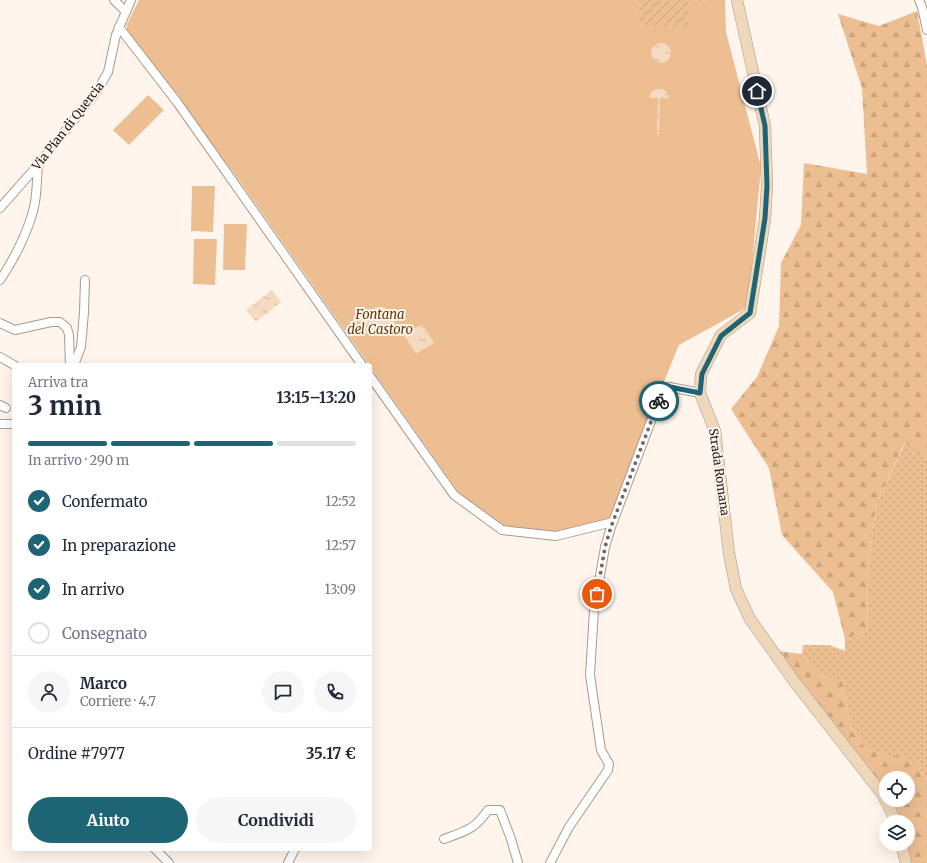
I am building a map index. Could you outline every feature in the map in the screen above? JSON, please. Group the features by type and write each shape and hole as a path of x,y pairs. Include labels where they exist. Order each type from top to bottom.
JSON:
{"street":[{"path":"114,0 125,11"},
{"name":"Via Pian di Quercia","path":"0,208 38,165 97,91 108,72 116,35 131,0"},
{"name":"Strada Romana","path":"737,0 765,126 767,186 765,218 750,313 721,336 702,374 700,393 715,431 729,553 736,589 750,620 794,681 883,795 893,815"},
{"path":"919,0 927,30"},
{"path":"119,27 177,102 361,363"},
{"path":"0,280 11,264 26,230 35,203 38,165"},
{"path":"75,363 81,347 85,280"},
{"path":"0,323 15,330 51,322 60,322 67,328 69,335 70,363"},
{"path":"0,357 12,364"},
{"path":"372,379 454,495 502,530 556,536 613,522"},
{"path":"550,863 569,827 608,770 610,764 601,750 590,675 594,610 605,547 662,392 670,387 700,393"},
{"path":"0,424 12,424"},
{"path":"444,839 468,830 480,822 488,810 500,810 518,863"},
{"path":"157,851 169,863"},
{"path":"288,863 295,851"},
{"path":"903,851 906,863"}],"green space":[{"path":"139,0 725,0 726,32 761,167 748,307 679,345 643,432 611,518 555,534 505,527 459,493 372,369 372,363 367,363 233,172 127,33 127,24"},
{"path":"639,0 715,1 688,1 688,27 639,25"},
{"path":"917,11 927,65 927,461 905,442 876,505 867,579 868,631 845,639 833,592 782,535 769,468 731,409 757,377 779,326 781,263 801,225 804,163 867,174 862,88 838,14 879,26"},
{"path":"148,95 164,110 129,145 113,130"},
{"path":"192,186 215,186 213,232 191,231"},
{"path":"224,224 247,224 245,270 223,270"},
{"path":"194,239 217,239 215,285 193,284"},
{"path":"906,441 927,461 927,781 918,766 904,755 888,757 865,748 851,727 842,681 818,675 802,654 803,645 829,645 845,651 845,639 868,631 867,579 876,505"},
{"path":"777,651 802,654 818,675 842,681 851,727 865,748 888,757 904,754 918,766 927,781 927,863 910,863 907,851 915,851 915,815 897,815 893,807 915,807 915,771 879,771 879,785"}],"water":[{"path":"661,43 668,46 671,53 668,60 661,63 654,60 651,53 654,46"},
{"path":"659,88 666,91 669,98 660,98 659,134 657,134 658,98 649,98 652,91"},
{"path":"272,290 281,302 256,322 246,310"},
{"name":"Fontana del Castoro","path":"380,307 390,311 394,321 390,331 380,335 370,331 366,321 370,311"},
{"path":"422,324 434,343 416,354 404,335"}],"way so far":[{"path":"597,594 605,547 611,527 659,401"}],"route":[{"path":"659,401 662,392 670,387 700,393 702,374 721,336 750,313 765,218 767,186 765,126 757,91"}]}
